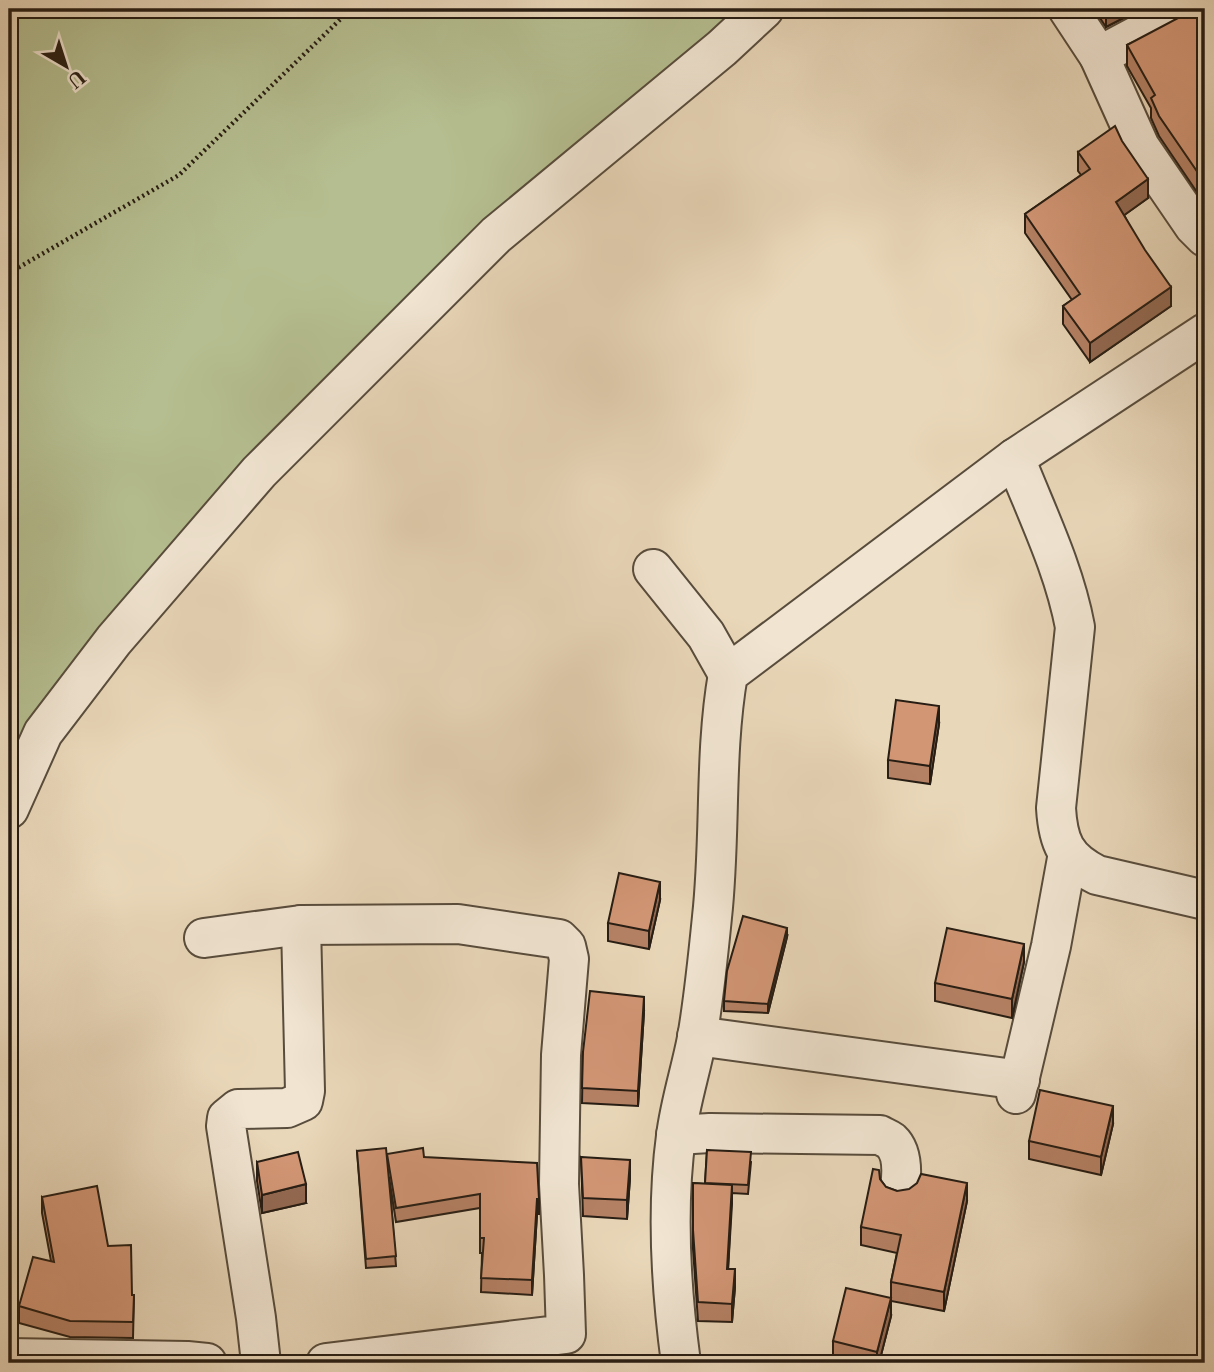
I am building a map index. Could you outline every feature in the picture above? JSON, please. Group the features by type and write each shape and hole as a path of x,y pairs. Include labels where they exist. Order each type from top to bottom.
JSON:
{"street":[{"path":"9,808 43,733 114,640 259,472 496,235 722,48 764,9"},
{"path":"1068,9 1099,56 1140,147 1194,226 1203,233"},
{"path":"1099,56 1187,9"},
{"path":"728,674 1015,458 1205,333"},
{"path":"1015,458 1063,576 1075,627 1056,808 1057,830 1061,842 1083,868 1097,875 1205,900"},
{"path":"653,569 706,635 728,674 722,720 716,885 697,1036 676,1135 671,1202 681,1363"},
{"path":"697,1036 1018,1087 1051,946 1068,853"},
{"path":"204,938 301,925 458,924 559,939 566,946 569,959 561,1055 559,1184 566,1334 326,1363"},
{"path":"261,1363 226,1118 238,1109 287,1108 303,1101 305,1091 301,925"},
{"path":"676,1135 880,1135 892,1142 899,1155 902,1173 900,1188"},
{"path":"9,1358 207,1363"}],"path":[{"path":"9,273 179,175 351,9"}],"green space":[{"path":"9,9 764,9 259,472 9,808"}],"building":[{"path":"1195,9 1205,9 1205,84 1198,88 1205,105 1205,183 1159,116 1151,98 1155,95 1127,45"},
{"path":"1115,126 1148,179 1116,202 1171,287 1090,343 1063,306 1080,294 1025,214 1090,169 1078,152"},
{"path":"896,700 939,706 930,766 888,760"},
{"path":"619,873 660,882 649,931 608,923"},
{"path":"743,916 787,928 768,1004 724,1001 727,971"},
{"path":"947,928 1024,944 1012,999 935,983"},
{"path":"590,991 644,997 638,1091 582,1088"},
{"path":"1040,1090 1113,1106 1101,1157 1029,1141"},
{"path":"386,1148 396,1256 366,1259 357,1151"},
{"path":"423,1148 424,1157 537,1163 539,1199 532,1280 481,1278 484,1238 480,1238 480,1194 396,1208 387,1154"},
{"path":"707,1150 751,1152 748,1185 705,1183"},
{"path":"298,1152 306,1184 262,1195 257,1162"},
{"path":"581,1157 630,1160 627,1200 583,1198"},
{"path":"873,1169 879,1170 880,1179 886,1187 897,1191 909,1189 917,1183 921,1174 967,1183 944,1292 891,1282 901,1235 861,1227"},
{"path":"693,1183 732,1185 727,1269 735,1269 732,1304 698,1302"},
{"path":"97,1186 108,1246 131,1245 133,1322 70,1321 19,1306 33,1257 54,1262 42,1197"},
{"path":"846,1288 891,1298 877,1352 833,1341"}]}
